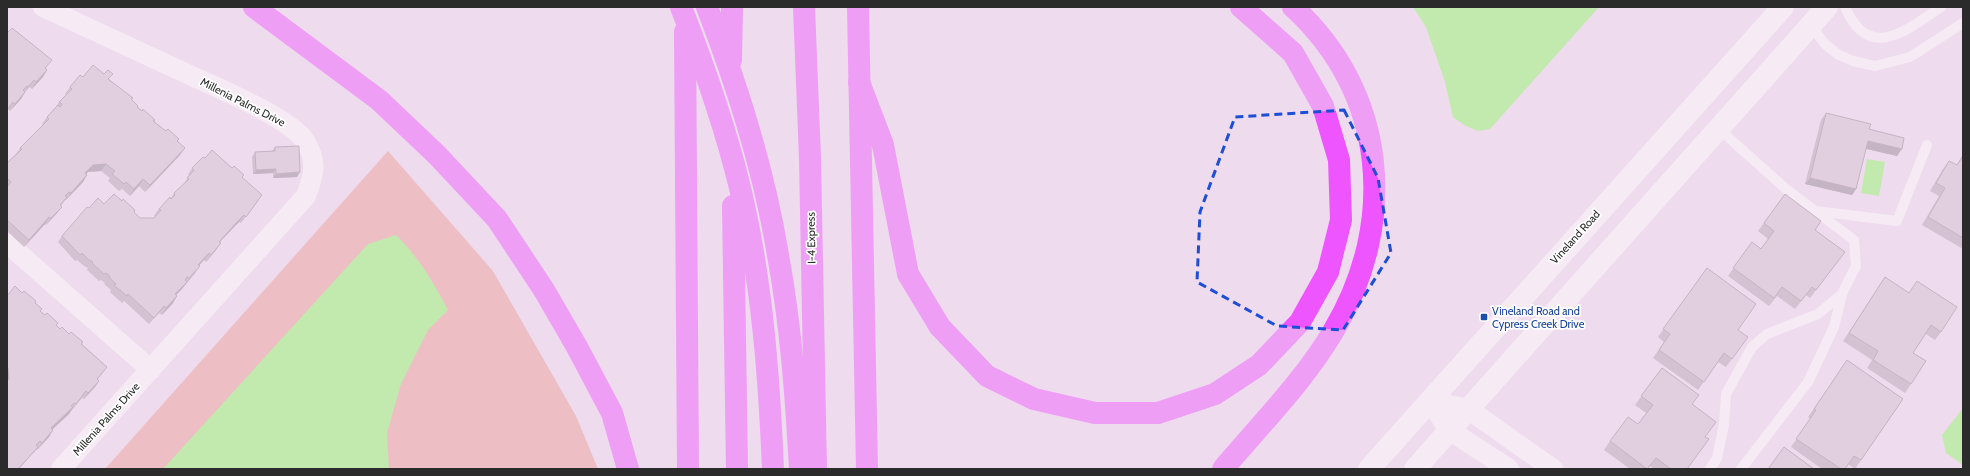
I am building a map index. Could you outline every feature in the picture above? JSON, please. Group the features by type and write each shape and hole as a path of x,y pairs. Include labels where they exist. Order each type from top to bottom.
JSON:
{"highway":[{"path":"254,7 379,100 437,155 497,219 544,290 612,413 628,469"},
{"path":"681,7 718,113 743,203 755,263 765,334 773,469"},
{"path":"685,7 688,469"},
{"path":"707,7 762,175 778,254 790,333 800,469"},
{"path":"732,7 737,469"},
{"name":"I-4 Express","path":"804,7 810,158 816,469"},
{"path":"858,7 867,469"},
{"path":"859,82 883,145 908,274 940,327 987,376 1034,399 1095,413 1158,413 1215,394 1259,365 1300,322 1328,272 1341,220 1339,160 1323,106 1292,53 1241,7"},
{"path":"1223,469 1310,364 1334,330 1358,281 1373,229 1374,168 1367,128 1353,89 1335,56 1312,25 1293,7"}],"street":[{"name":"Millenia Palms Drive","path":"43,7 255,106 292,127 305,140 312,156 314,174 306,196 61,469"},
{"name":"Vineland Road","path":"1369,469 1694,104 1783,7"},
{"path":"1790,7 1810,25"},
{"path":"1415,469 1827,7"},
{"path":"1694,104 1719,129"},
{"path":"7,243 151,370"},
{"path":"1430,401 1468,409 1553,469"},
{"path":"1430,401 1450,430 1509,469"}],"lane":[{"path":"1845,7 1849,17 1858,28 1876,38 1890,37 1904,31 1940,7"},
{"path":"1810,25 1826,45 1839,55 1875,66 1910,57 1963,23"},
{"path":"1719,129 1786,189 1854,240 1856,266 1842,294 1834,327 1808,382 1741,469"},
{"path":"1816,211 1897,221 1927,146"},
{"path":"1710,469 1717,458 1724,424 1726,394 1752,347 1767,334 1818,314 1842,294"}],"highlighted area":[{"path":"1344,110 1378,178 1391,253 1343,330 1277,326 1197,282 1200,212 1235,117"}],"shaded area":[{"path":"1413,7 1599,7 1490,129 1478,131 1464,125 1453,117 1445,82 1426,27"},
{"path":"388,151 493,271 576,416 598,469 105,469"},
{"path":"1867,159 1885,162 1879,196 1861,193"},
{"path":"396,235 425,270 448,310 428,330 401,384 387,433 389,469 163,469 368,244"},
{"path":"1963,408 1963,465 1946,453 1942,435"}],"building":[{"path":"12,28 52,60 45,68 47,70 36,82 34,80 23,90 25,92 15,104 13,102 7,110 7,33"},
{"path":"93,65 104,74 108,70 113,74 108,79 133,98 131,99 138,106 137,107 142,111 143,109 155,120 153,121 166,131 168,129 179,139 177,141 185,148 150,185 143,179 134,189 126,182 124,184 112,174 115,171 106,164 93,165 85,173 87,175 71,193 69,192 65,196 67,197 60,205 62,207 51,218 49,217 29,240 7,220 7,187 11,182 7,178 7,163 49,119 47,117 58,105 60,107 62,104 59,102 72,89 70,87 80,75 83,77"},
{"path":"1826,113 1871,124 1869,129 1904,138 1902,149 1868,141 1856,189 1810,178"},
{"path":"299,146 300,172 276,174 276,169 256,170 255,152 275,151 275,147"},
{"path":"212,150 232,168 234,166 244,175 242,177 262,195 246,217 244,215 237,222 219,242 221,243 211,255 209,253 189,278 187,277 185,280 187,282 175,294 177,296 166,308 164,306 154,318 128,294 127,296 114,285 116,284 109,277 110,276 106,273 104,274 82,253 80,255 62,236 87,207 89,208 98,198 104,204 114,194 122,201 123,199 135,210 134,212 140,218 154,218 161,210 159,209 170,197 171,199 175,195 174,193 189,179 187,178 194,170 192,168 203,157 205,158"},
{"path":"1963,156 1963,238 1928,217 1945,188 1936,183 1949,161 1957,165"},
{"path":"1785,194 1821,221 1815,230 1845,252 1816,290 1812,287 1801,301 1782,287 1774,298 1733,268 1752,242 1761,249 1774,231 1764,223"},
{"path":"1707,268 1756,304 1738,330 1748,337 1732,359 1724,353 1704,382 1659,350 1670,334 1663,329"},
{"path":"1885,277 1909,293 1917,281 1957,307 1941,332 1931,325 1913,353 1926,361 1911,384 1873,360 1878,351 1849,333"},
{"path":"15,286 22,293 24,291 36,301 35,303 42,309 40,311 45,315 47,313 58,323 56,325 60,329 62,327 69,334 71,332 83,342 81,344 107,367 97,379 99,381 88,393 86,391 76,404 74,403 71,406 73,407 51,428 53,430 42,443 40,441 36,445 38,447 18,469 7,469 7,381 9,379 7,367 7,296"},
{"path":"1847,360 1903,399 1861,460 1854,456 1845,469 1841,469 1796,439"},
{"path":"1662,368 1699,395 1692,404 1716,422 1705,437 1709,439 1687,469 1671,469 1656,458 1647,469 1610,441 1628,417 1638,424 1653,405 1641,396"},
{"path":"1784,447 1814,469 1768,469"}],"place":[{"name":"Vineland Road and Cypress Creek Drive","path":"1484,317"}]}
